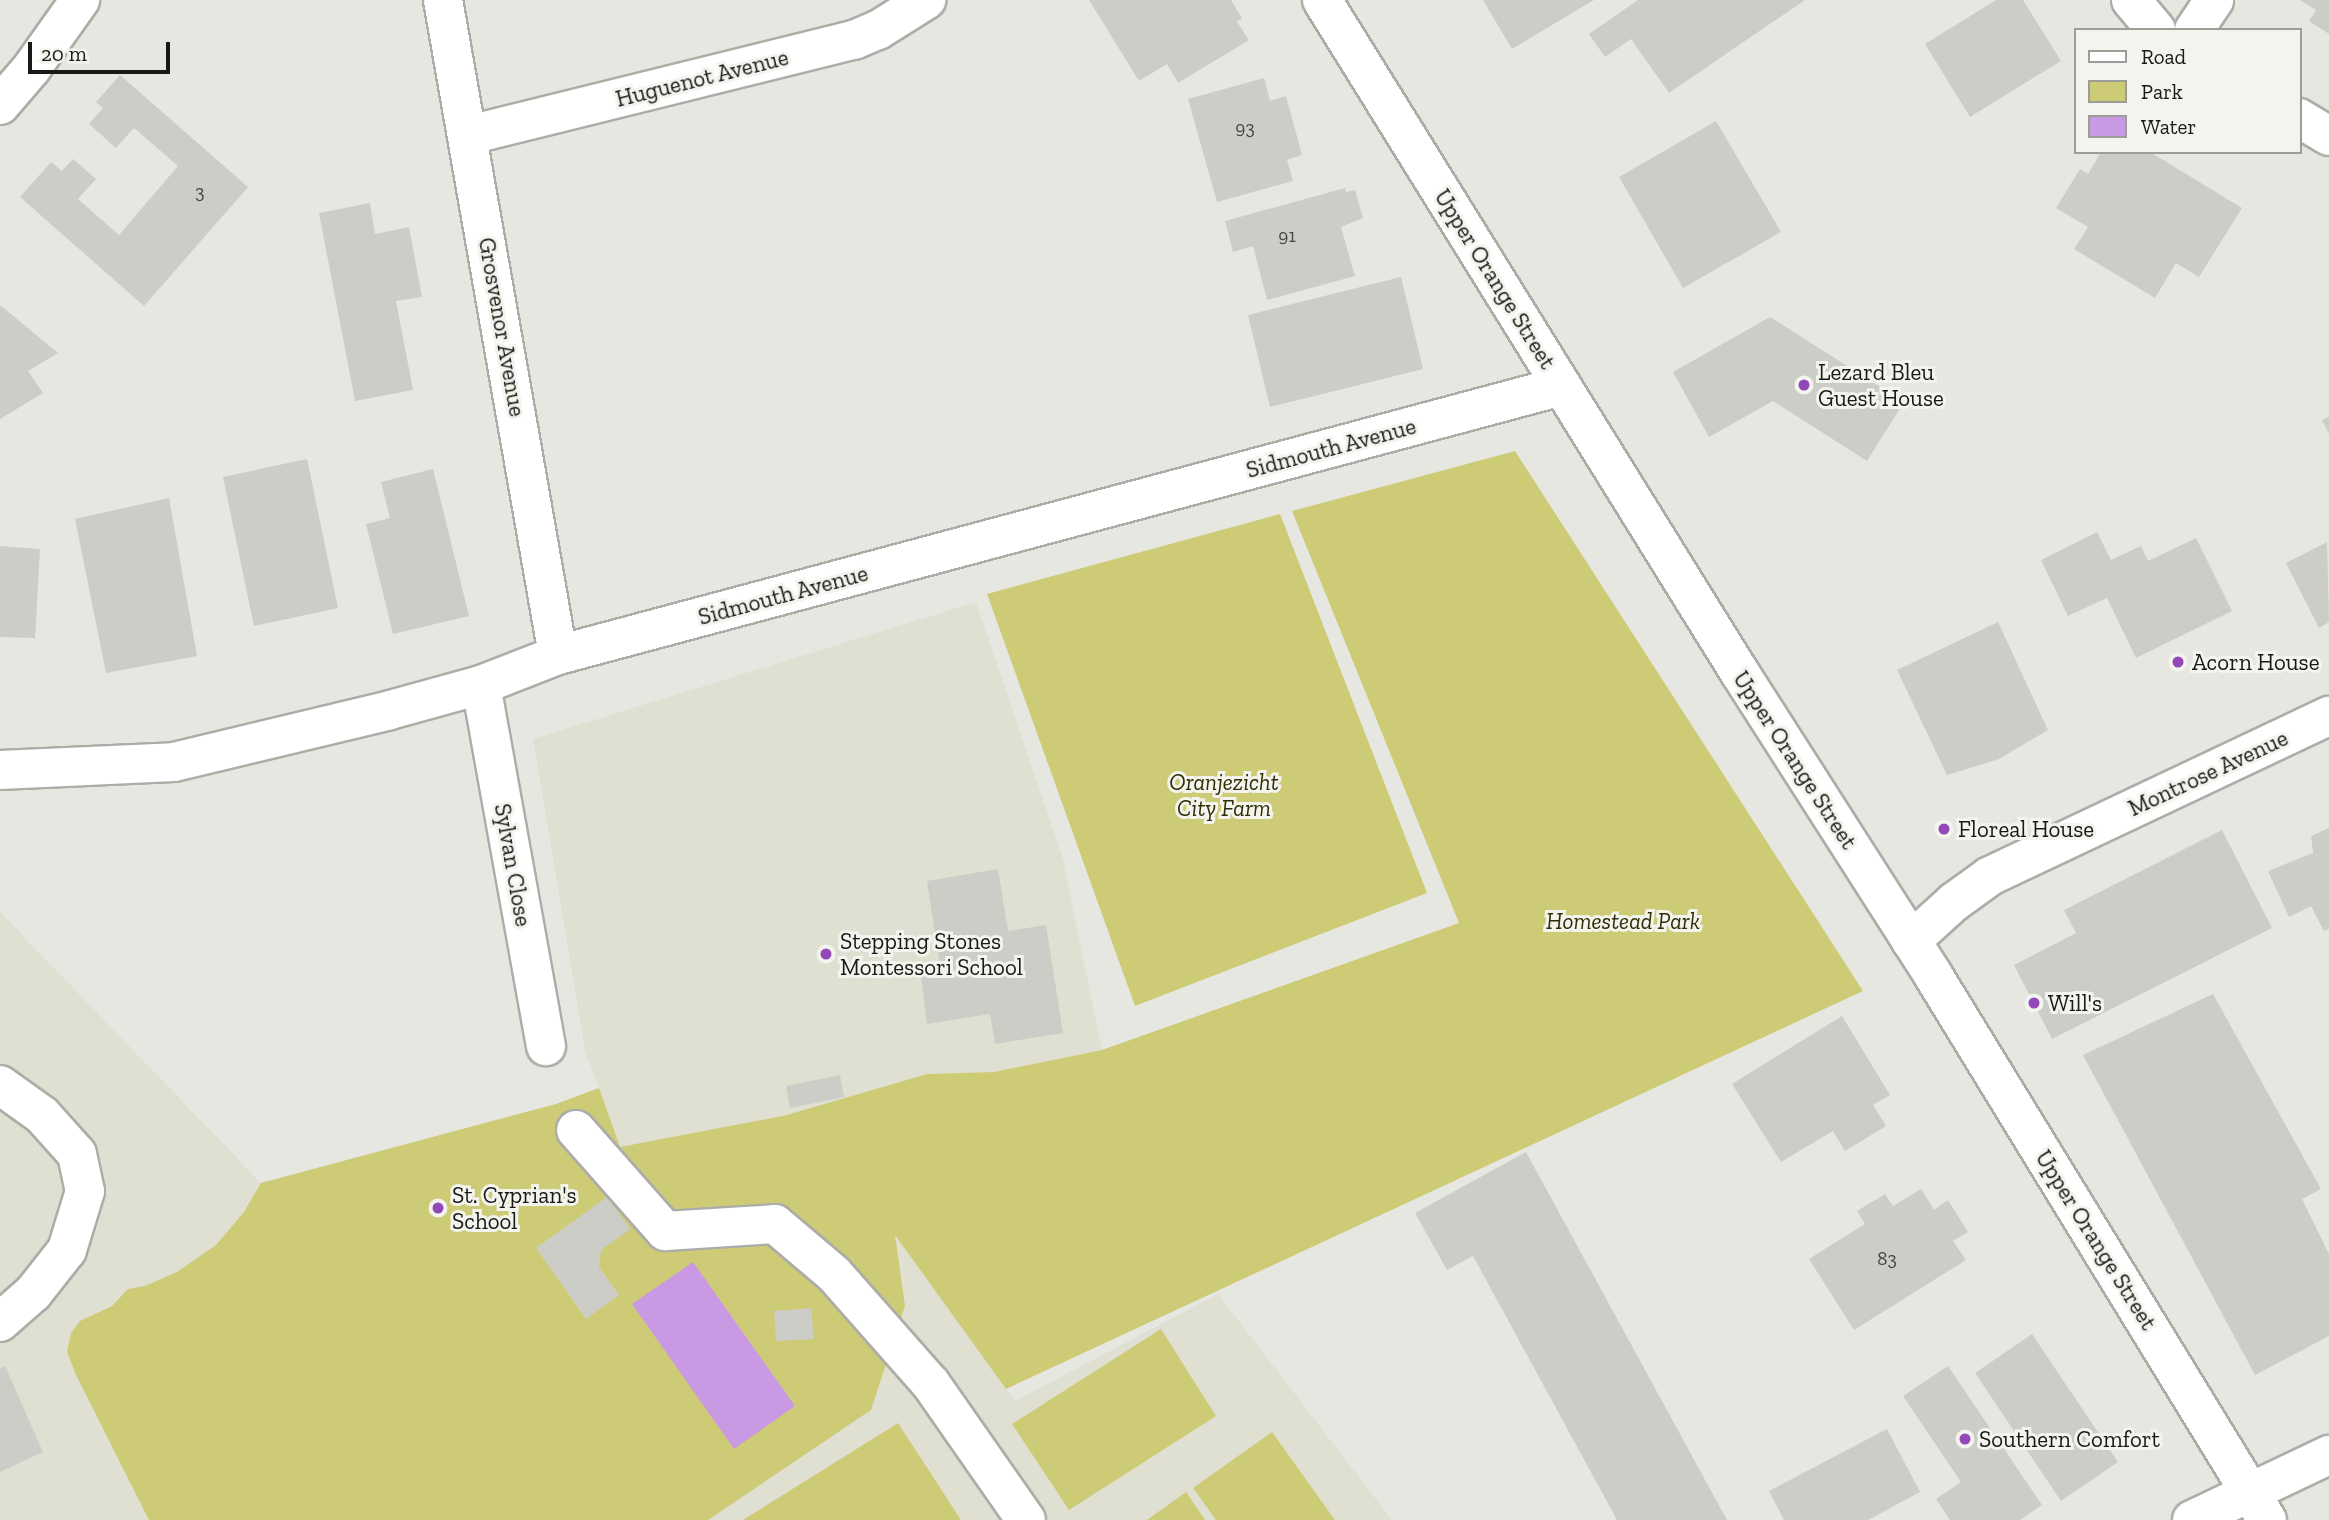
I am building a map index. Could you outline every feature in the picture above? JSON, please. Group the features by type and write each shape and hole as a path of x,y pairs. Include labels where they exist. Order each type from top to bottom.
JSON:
{"street":[{"path":"0,105 31,69 80,0"},
{"name":"Grosvenor Avenue","path":"443,0 469,135 558,655"},
{"name":"Huguenot Avenue","path":"469,135 854,40 878,30 926,0"},
{"name":"Upper Orange Street","path":"1322,0 1740,673 1911,941 2259,1506"},
{"path":"2131,0 2154,28"},
{"path":"2195,28 2214,0"},
{"path":"2301,119 2329,136"},
{"name":"Sidmouth Avenue","path":"0,770 174,762 481,685 558,655 1562,386"},
{"name":"Sylvan Close","path":"481,685 546,1046"},
{"name":"Montrose Avenue","path":"1911,941 1954,902 1990,876 2329,716"},
{"path":"0,1085 42,1115 77,1154 85,1191 66,1250 33,1293 0,1322"},
{"path":"576,1130 665,1231 775,1224 834,1274 931,1384 1026,1520"},
{"path":"2192,1520 2259,1506 2329,1455"}],"shaded area":[{"name":"St. Cyprian's School","path":"976,602 1063,859 1102,1050 994,1072 926,1074 783,1116 833,1148 1015,1401 1218,1294 1392,1520 0,1520 0,912 261,1183 557,1104 599,1088 585,1051 533,739"}],"green space":[{"name":"Homestead Park","path":"1515,451 1863,991 1006,1389 895,1235 905,1306 871,1410 708,1520 149,1520 76,1375 67,1352 71,1333 80,1321 112,1306 128,1289 145,1286 177,1272 216,1245 244,1212 261,1183 556,1104 599,1088 620,1147 783,1116 927,1074 994,1072 1102,1050 1459,923 1292,511"},
{"name":"Oranjezicht City Farm","path":"1280,514 1427,893 1135,1006 987,594"},
{"path":"1161,1329 1216,1416 1069,1510 1012,1424"},
{"path":"898,1423 961,1520 743,1520"},
{"path":"1272,1432 1335,1520 1216,1520 1193,1488"},
{"path":"1186,1492 1205,1520 1147,1520"}],"water":[{"path":"693,1262 795,1406 734,1449 632,1304"}],"building":[{"path":"1089,0 1231,0 1242,18 1237,22 1249,40 1178,83 1167,64 1139,81"},
{"path":"1483,0 1594,0 1512,49"},
{"path":"1638,0 1805,0 1669,93 1631,39 1605,57 1589,34"},
{"path":"1996,0 2023,0 2061,61 1970,117 1925,44"},
{"path":"2300,0 2329,0 2329,34 2309,21 2316,10"},
{"path":"120,75 248,187 144,306 20,197 51,162 62,171 73,159 96,179 78,199 119,235 178,166 134,128 116,148 89,124 103,108 96,102"},
{"path":"1264,78 1270,101 1286,96 1302,155 1287,160 1293,181 1217,202 1188,99"},
{"path":"1716,121 1781,232 1683,288 1619,177"},
{"path":"2100,154 2153,154 2242,208 2199,277 2176,263 2155,298 2074,249 2088,227 2056,208 2080,169 2088,174"},
{"path":"1345,188 1346,192 1355,190 1363,218 1341,227 1355,276 1267,300 1253,246 1233,252 1225,221"},
{"path":"370,203 375,234 409,227 422,297 396,301 413,390 355,401 319,213"},
{"path":"1401,277 1423,369 1270,407 1248,315"},
{"path":"0,305 58,353 28,371 43,393 0,419"},
{"path":"1770,317 1904,402 1867,461 1773,401 1709,437 1673,372"},
{"path":"2329,417 2329,434 2322,420"},
{"path":"307,459 338,608 254,626 223,477"},
{"path":"433,469 469,616 393,634 366,524 390,518 381,482"},
{"path":"169,498 197,656 106,673 75,519"},
{"path":"2097,532 2111,560 2141,546 2148,561 2196,538 2232,611 2136,658 2107,598 2068,616 2041,560"},
{"path":"2327,542 2329,622 2319,628 2286,563"},
{"path":"0,546 40,549 35,638 0,637"},
{"path":"1998,622 2048,730 1999,759 1947,775 1897,670"},
{"path":"2329,828 2329,929 2324,931 2311,906 2289,917 2268,871 2313,853 2311,836"},
{"path":"2222,830 2272,928 2052,1039 2014,965 2076,933 2064,910"},
{"path":"998,869 1008,931 1046,925 1063,1033 995,1044 990,1014 927,1024 920,970 940,967 927,881"},
{"path":"2213,994 2321,1189 2302,1199 2329,1254 2329,1336 2255,1375 2083,1055"},
{"path":"1842,1016 1890,1095 1873,1105 1886,1126 1845,1151 1833,1131 1781,1162 1732,1084"},
{"path":"840,1075 844,1097 790,1108 786,1086"},
{"path":"1526,1152 1727,1520 1617,1520 1473,1256 1447,1270 1415,1213"},
{"path":"1921,1189 1934,1210 1948,1200 1968,1232 1953,1241 1966,1260 1854,1330 1809,1259 1865,1224 1857,1211 1885,1194 1893,1206"},
{"path":"607,1197 630,1229 601,1250 599,1267 619,1295 586,1319 536,1248"},
{"path":"811,1308 814,1339 776,1341 774,1311"},
{"path":"2032,1334 2118,1462 2061,1501 1975,1373"},
{"path":"5,1366 43,1452 0,1472 0,1369"},
{"name":"Southern Comfort","path":"1948,1366 2042,1505 2020,1520 1950,1520 1936,1499 1961,1482 1903,1396"},
{"path":"1887,1429 1920,1492 1868,1520 1784,1520 1769,1491"}],"place":[{"name":"Lezard Bleu Guest House","path":"1804,385"},
{"name":"Acorn House","path":"2178,662"},
{"name":"Floreal House","path":"1944,829"},
{"name":"Stepping Stones Montessori School","path":"826,954"},
{"name":"Will's","path":"2034,1003"},
{"name":"St. Cyprian's School","path":"438,1208"},
{"name":"Southern Comfort","path":"1965,1439"}]}
